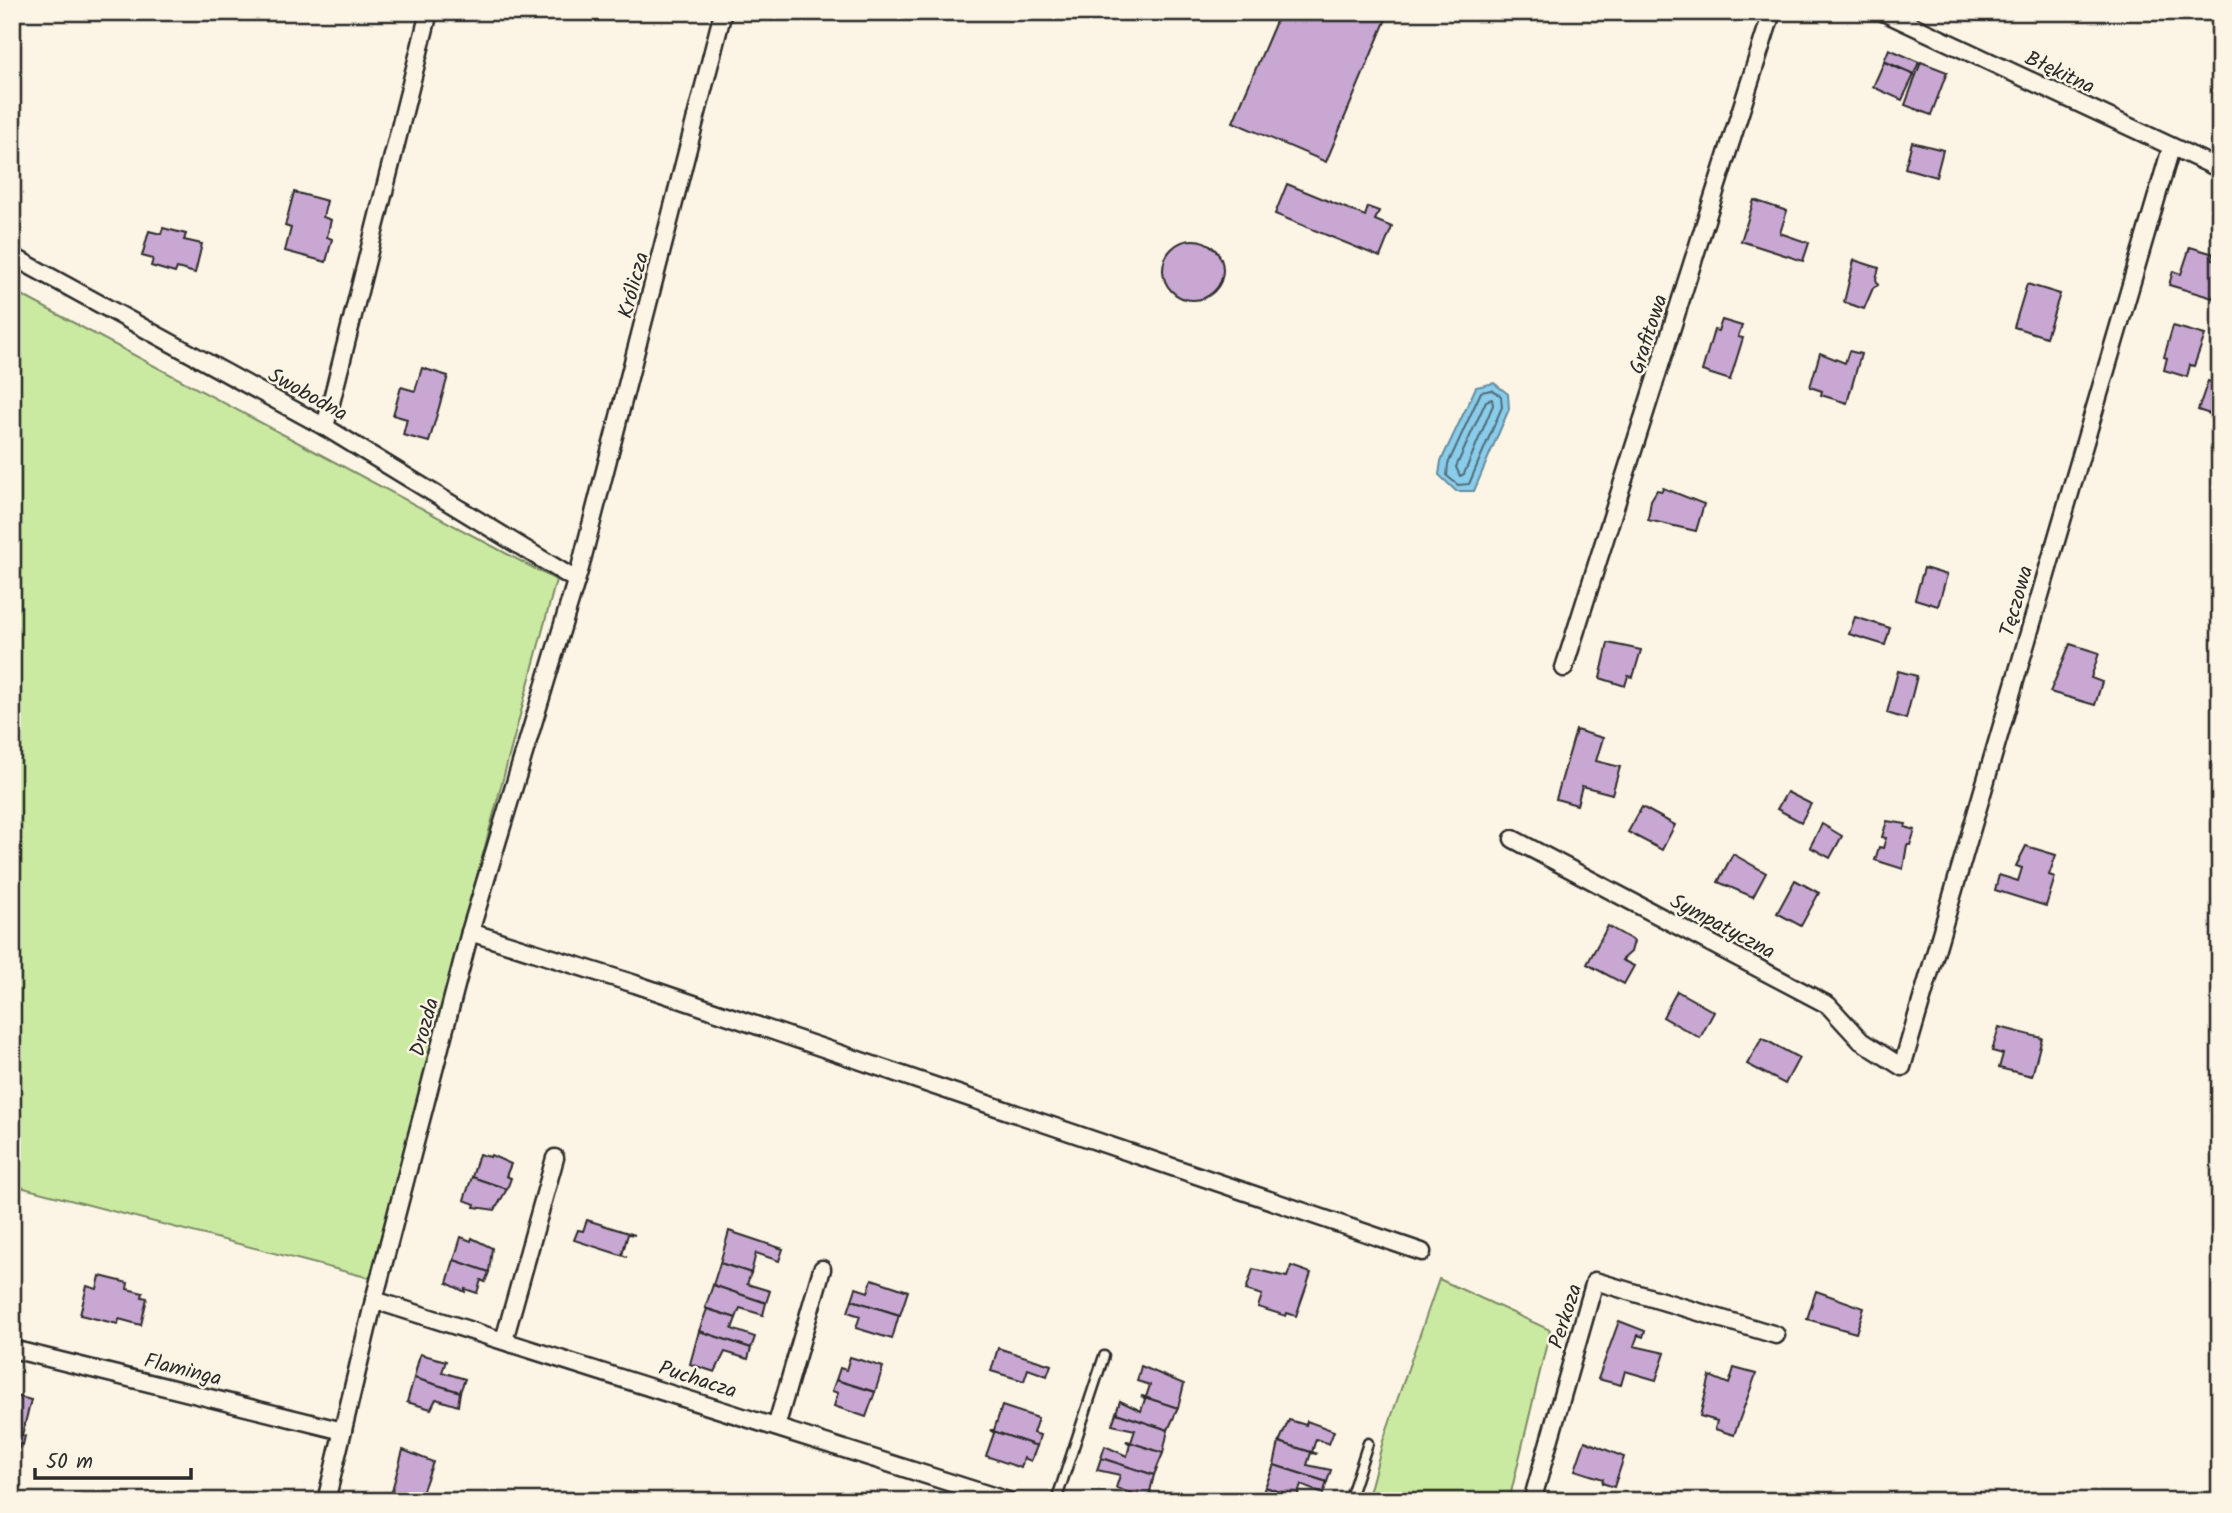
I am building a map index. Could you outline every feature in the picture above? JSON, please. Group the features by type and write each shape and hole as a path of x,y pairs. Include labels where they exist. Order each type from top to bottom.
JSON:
{"street":[{"path":"325,426 429,12"},
{"name":"Królicza","path":"578,574 723,12"},
{"name":"Grafitowa","path":"1564,668 1772,12"},
{"name":"Błękitna","path":"1883,12 2220,169"},
{"name":"Tęczowa","path":"1902,1067 2171,148"},
{"name":"Swobodna","path":"12,256 325,426 578,574"},
{"name":"Drozda","path":"326,1501 374,1300 470,932 578,574"},
{"name":"Sympatyczna","path":"1513,839 1828,1005 1861,1041 1902,1067"},
{"path":"470,932 635,984 1422,1252"},
{"path":"504,1340 555,1158"},
{"path":"776,1427 822,1269"},
{"name":"Perkoza","path":"1532,1501 1595,1282 1776,1335"},
{"name":"Puchacza","path":"374,1300 1008,1501"},
{"name":"Flaminga","path":"12,1349 343,1431"}],"lane":[{"path":"1056,1501 1104,1356"},
{"path":"1349,1501 1368,1443"}],"green space":[{"path":"12,290 556,580 370,1278 12,1185"},
{"path":"1439,1279 1550,1330 1509,1501 1367,1501 1383,1441"}],"water":[{"path":"1494,383 1508,394 1509,409 1474,491 1456,491 1439,475 1441,461 1476,387"}],"building":[{"path":"1280,12 1389,12 1326,162 1233,122"},
{"path":"1889,49 1919,62 1914,74 1884,61"},
{"path":"1884,62 1914,75 1902,100 1873,87"},
{"path":"1921,62 1947,72 1931,115 1905,105"},
{"path":"1912,142 1943,150 1936,177 1905,168"},
{"path":"1287,184 1365,216 1368,207 1379,211 1375,220 1392,227 1380,257 1275,214"},
{"path":"294,192 327,201 323,217 331,220 327,237 332,239 326,262 285,251 291,228 285,226"},
{"path":"1754,200 1787,211 1780,233 1809,243 1803,261 1741,241"},
{"path":"163,228 186,234 184,240 202,244 195,273 177,268 175,273 151,266 153,259 142,256 149,231 161,234"},
{"path":"1193,240 1214,249 1223,270 1214,291 1193,300 1172,291 1163,270 1172,249"},
{"path":"2190,247 2214,254 2212,259 2220,261 2220,280 2213,298 2169,285 2173,271 2181,274"},
{"path":"1854,260 1879,268 1876,279 1878,285 1873,288 1864,309 1844,302"},
{"path":"2027,284 2060,294 2046,337 2014,327"},
{"path":"1722,320 1742,326 1738,337 1743,338 1730,380 1702,371 1714,330 1718,331"},
{"path":"2173,326 2205,335 2194,366 2190,365 2187,377 2164,370 2167,358 2164,357"},
{"path":"1849,351 1861,354 1847,403 1821,395 1822,391 1810,387 1820,353 1845,363"},
{"path":"422,368 448,376 429,442 403,435 407,419 393,415 401,387 415,391"},
{"path":"2208,381 2220,384 2216,416 2198,410"},
{"path":"1663,488 1704,504 1696,531 1648,520 1651,500 1657,490 1662,491"},
{"path":"1924,568 1947,575 1938,606 1915,599"},
{"path":"1855,617 1890,628 1885,645 1849,634"},
{"path":"1608,643 1641,650 1633,677 1628,676 1625,686 1600,678"},
{"path":"2070,644 2099,653 2091,678 2102,682 2095,705 2050,692"},
{"path":"1898,671 1917,676 1906,719 1887,713"},
{"path":"1576,730 1603,738 1596,761 1620,767 1612,794 1582,786 1577,805 1556,799"},
{"path":"1787,792 1811,804 1801,822 1777,809"},
{"path":"1642,807 1675,825 1662,850 1628,832"},
{"path":"1887,821 1906,824 1905,827 1915,830 1910,845 1907,845 1903,869 1875,860 1879,847 1883,848 1886,838 1882,837"},
{"path":"1822,824 1842,836 1830,858 1810,847"},
{"path":"2026,846 2056,855 2049,875 2055,877 2046,906 1995,890 1999,875 2018,881 2022,868 2016,866"},
{"path":"1733,854 1766,873 1753,897 1718,882"},
{"path":"1795,880 1819,893 1801,926 1777,913"},
{"path":"1608,926 1634,941 1631,952 1622,960 1634,966 1624,984 1587,964"},
{"path":"1677,991 1714,1012 1700,1038 1663,1017"},
{"path":"1999,1027 2042,1038 2032,1076 1999,1068 2003,1054 1992,1051"},
{"path":"1762,1038 1799,1058 1785,1084 1747,1064"},
{"path":"479,1154 491,1155 511,1164 506,1176 511,1178 507,1189 472,1177"},
{"path":"472,1177 507,1189 495,1210 474,1207 475,1204 464,1200"},
{"path":"587,1220 635,1235 628,1234 622,1255 627,1257 574,1240 578,1230 583,1231"},
{"path":"729,1231 783,1249 779,1261 756,1253 751,1273 720,1263"},
{"path":"461,1237 471,1241 472,1238 492,1248 489,1272 454,1260"},
{"path":"454,1260 489,1272 485,1282 481,1280 477,1293 465,1289 465,1292 447,1283"},
{"path":"720,1263 751,1273 747,1284 770,1291 766,1303 713,1285"},
{"path":"1291,1266 1311,1273 1296,1316 1287,1313 1286,1316 1258,1307 1262,1295 1246,1290 1253,1269 1287,1277"},
{"path":"100,1276 128,1283 127,1289 143,1293 142,1297 147,1298 141,1325 119,1319 118,1324 80,1315 87,1286 97,1289"},
{"path":"872,1279 908,1291 900,1315 852,1300 856,1288 868,1292"},
{"path":"713,1285 766,1303 763,1315 740,1308 736,1318 705,1308"},
{"path":"1816,1291 1864,1308 1856,1333 1807,1319"},
{"path":"852,1300 899,1315 892,1339 856,1328 860,1316 848,1312"},
{"path":"707,1309 736,1318 732,1329 755,1337 751,1348 699,1331"},
{"path":"1619,1321 1645,1331 1643,1337 1638,1335 1634,1346 1665,1353 1656,1380 1625,1371 1621,1385 1598,1379"},
{"path":"699,1331 751,1348 748,1359 725,1352 715,1372 690,1364"},
{"path":"998,1348 1051,1365 1047,1376 1028,1369 1024,1381 991,1371"},
{"path":"420,1354 446,1361 442,1372 465,1379 460,1392 414,1378"},
{"path":"850,1357 883,1367 875,1392 836,1380 840,1368 846,1370"},
{"path":"1141,1366 1184,1384 1178,1408 1141,1396 1146,1397 1150,1385 1137,1381"},
{"path":"1734,1368 1756,1374 1734,1435 1715,1429 1717,1421 1700,1416 1710,1376 1729,1384"},
{"path":"414,1378 460,1392 458,1406 436,1399 431,1409 407,1402"},
{"path":"836,1380 875,1392 866,1417 834,1406 838,1393 832,1391"},
{"path":"12,1395 31,1400 22,1435 25,1436 23,1445 20,1444 17,1456 12,1455"},
{"path":"1141,1396 1178,1408 1168,1430 1116,1413 1120,1401 1141,1411 1145,1399"},
{"path":"1002,1406 1038,1418 1033,1433 1040,1435 1037,1446 990,1430 994,1430"},
{"path":"1116,1413 1168,1430 1163,1453 1126,1441 1131,1442 1135,1430 1112,1425"},
{"path":"1289,1420 1306,1425 1307,1421 1334,1431 1329,1444 1316,1439 1312,1452 1317,1454 1279,1442"},
{"path":"990,1430 1037,1446 1031,1461 1024,1458 1021,1468 986,1456 994,1433"},
{"path":"1126,1441 1163,1453 1154,1475 1101,1458 1105,1446 1127,1456 1130,1444"},
{"path":"1585,1441 1624,1457 1614,1487 1602,1483 1603,1479 1575,1470"},
{"path":"1279,1442 1317,1454 1311,1453 1307,1465 1331,1470 1327,1482 1274,1465"},
{"path":"403,1450 433,1462 419,1501 391,1494"},
{"path":"1101,1458 1154,1475 1148,1500 1116,1488 1120,1475 1097,1470"},
{"path":"1274,1465 1327,1482 1323,1494 1301,1485 1297,1497 1302,1499 1265,1487"},
{"path":"1265,1487 1302,1499 1302,1500 1260,1501"}]}
